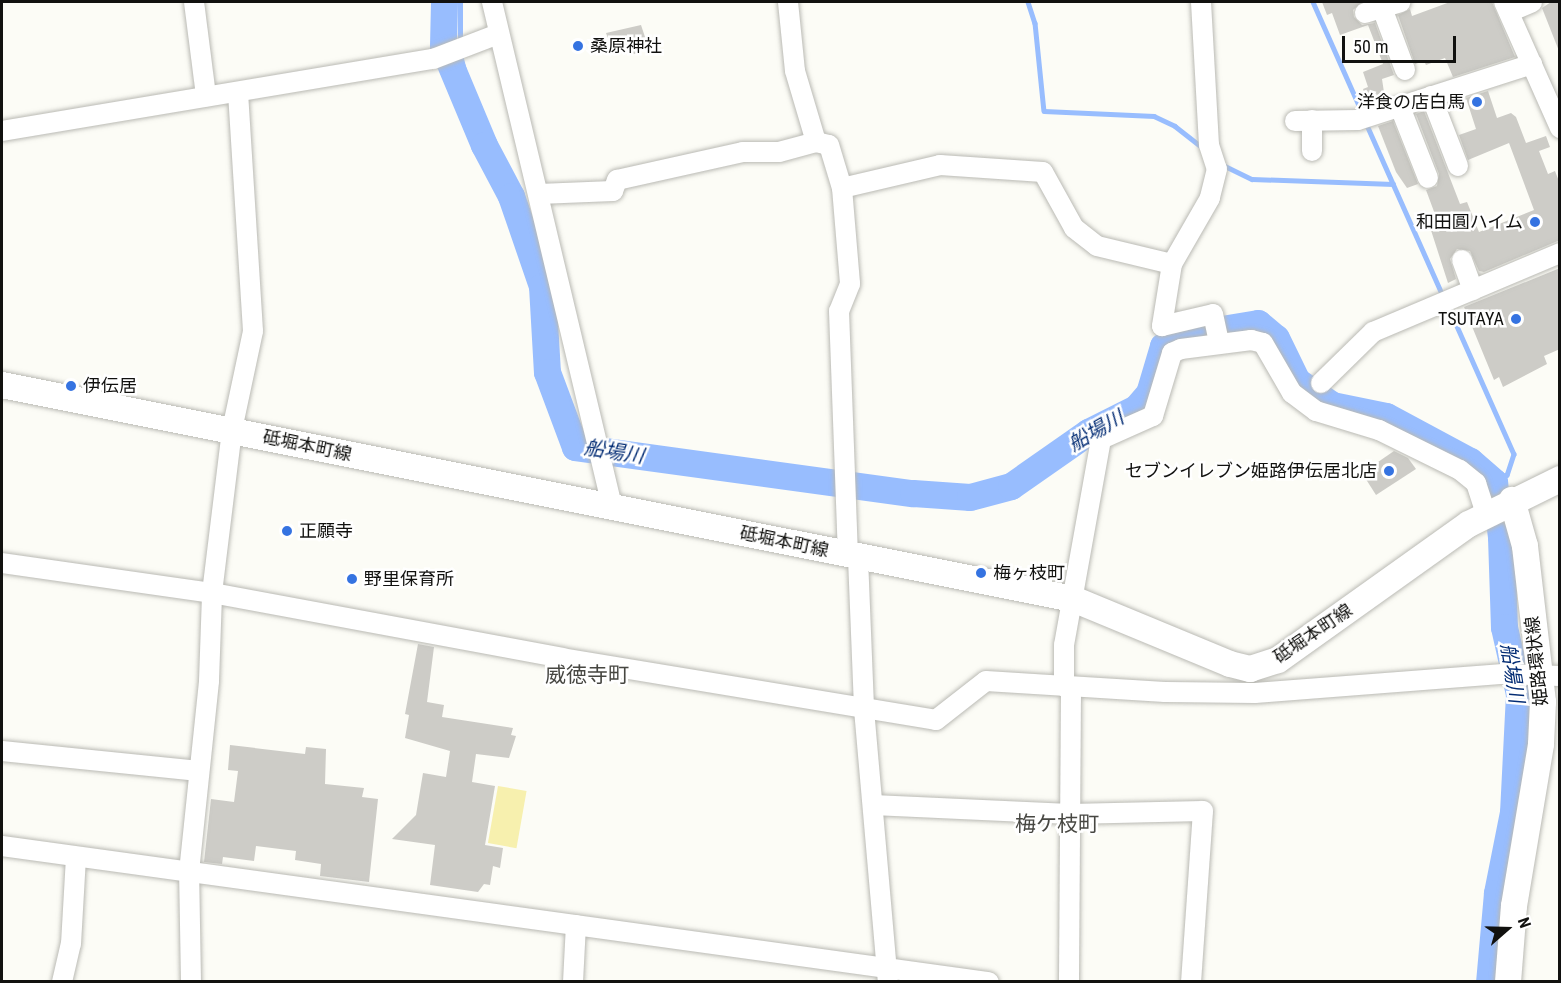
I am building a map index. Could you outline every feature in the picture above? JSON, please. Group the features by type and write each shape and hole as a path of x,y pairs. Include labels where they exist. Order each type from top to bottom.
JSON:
{"main road":[{"name":"砥堀本町線","path":"2,385 1073,599 1230,664 1258,667 1278,660 1499,507"},
{"path":"1499,507 1560,479"},
{"name":"姫路環状線","path":"1499,507 1525,546 1543,674 1541,744 1514,906 1508,981"}],"street":[{"path":"194,2 206,96"},
{"path":"494,2 498,34 539,194 612,506"},
{"path":"788,2 795,71 816,142"},
{"path":"1202,2 1209,145 1217,169 1210,198 1172,264 1162,326 1213,314 1219,342"},
{"path":"1532,2 1507,7 1560,128"},
{"path":"1382,8 1405,70"},
{"path":"2,130 206,96 238,93 433,59 498,34"},
{"path":"1312,151 1303,121 1365,118 1532,64"},
{"path":"191,981 189,872 209,681 212,593 232,430 253,331 238,93"},
{"path":"1431,96 1458,165"},
{"path":"1400,107 1428,178"},
{"path":"539,194 613,191 617,180 743,152 779,153 816,142 829,145 842,188 850,284 839,311 846,490 888,974"},
{"path":"842,188 940,165 1043,172 1074,228 1097,246 1172,264"},
{"path":"1321,383 1372,332 1560,253"},
{"path":"1462,260 1473,290"},
{"path":"1064,686 1065,645 1101,439 1153,416 1172,353 1219,342 1251,340 1263,343 1292,393 1316,411 1379,430 1460,470 1499,507"},
{"path":"2,562 212,593 936,720 986,681 1255,693 1503,674 1543,674"},
{"path":"1255,693 1258,667"},
{"path":"1064,686 1071,691 1069,981"},
{"path":"2,751 199,771"},
{"path":"873,806 1070,814 1203,811 1191,981"},
{"path":"2,846 576,925 888,974 989,981"},
{"path":"62,981 71,944 76,857"},
{"path":"573,981 576,925"}],"shaded area":[{"path":"498,786 527,791 516,848 488,843"}],"building":[{"path":"1322,2 1362,2 1353,10 1354,17 1362,25 1375,23 1394,75 1382,79 1385,99 1368,104 1363,89 1368,87 1363,72 1383,64 1368,25 1340,35 1332,13 1327,15"},
{"path":"1450,2 1492,2 1515,57 1453,77 1445,58 1426,65 1424,61 1415,64 1398,15 1410,9 1412,16"},
{"path":"1551,2 1560,2 1559,51 1542,8"},
{"path":"641,25 645,37 640,55 612,49 606,33"},
{"path":"1488,91 1497,118 1511,113 1516,117 1526,143 1546,136 1550,147 1539,151 1548,174 1555,171 1560,184 1560,240 1484,272 1479,271 1470,251 1457,249 1450,259 1456,279 1448,283 1428,221 1436,217 1426,190 1437,186 1439,174 1416,114 1424,111 1460,204 1467,202 1479,232 1534,210 1509,143 1468,160 1459,135 1476,129 1466,98"},
{"path":"1393,121 1418,184 1407,188 1396,172 1378,126"},
{"path":"1560,268 1560,349 1544,356 1547,364 1503,387 1499,377 1494,380 1464,307"},
{"name":"セブンイレブン姫路伊伝居北店","path":"1394,451 1408,458 1416,469 1376,495 1362,473"},
{"path":"418,644 434,647 427,702 444,705 442,717 513,728 511,735 516,736 509,758 476,754 472,782 495,786 485,845 503,848 500,868 493,866 490,885 484,884 478,892 430,885 435,845 392,839 416,815 423,773 446,777 450,751 405,738 409,715 405,714"},
{"path":"230,745 305,754 306,747 326,749 325,784 364,788 362,797 378,799 369,882 320,876 321,864 295,860 296,851 256,846 254,861 223,857 222,864 204,862 211,799 234,802 238,771 228,770"}],"waterway":[{"name":"船場川","path":"444,2 443,47 484,145 511,196 542,286 547,372 575,447 913,493 970,497 1011,486 1088,432 1136,408 1149,393 1163,346 1179,336 1258,323 1276,338 1297,381 1332,405 1386,416 1470,461 1494,482 1501,537 1504,627 1519,694 1513,812 1497,893 1489,982"},
{"path":"460,2 460,44"},
{"path":"1028,2 1035,23 1044,111 1154,116 1175,126 1203,148"},
{"path":"1313,2 1362,112"},
{"path":"460,53 484,145"},
{"path":"1366,123 1443,296"},
{"path":"1223,165 1252,179 1393,184"},
{"path":"1448,306 1514,454 1507,475 1494,482"}],"place":[{"name":"桑原神社","path":"578,46"},
{"name":"洋食の店白馬","path":"1477,102"},
{"name":"和田圓ハイム","path":"1535,222"},
{"name":"TSUTAYA","path":"1516,319"},
{"name":"伊伝居","path":"71,386"},
{"name":"セブンイレブン姫路伊伝居北店","path":"1389,471"},
{"name":"正願寺","path":"287,531"},
{"name":"梅ヶ枝町","path":"981,573"},
{"name":"野里保育所","path":"352,579"}],"district":[{"name":"威徳寺町","path":"587,675"},
{"name":"梅ケ枝町","path":"1057,824"}]}
